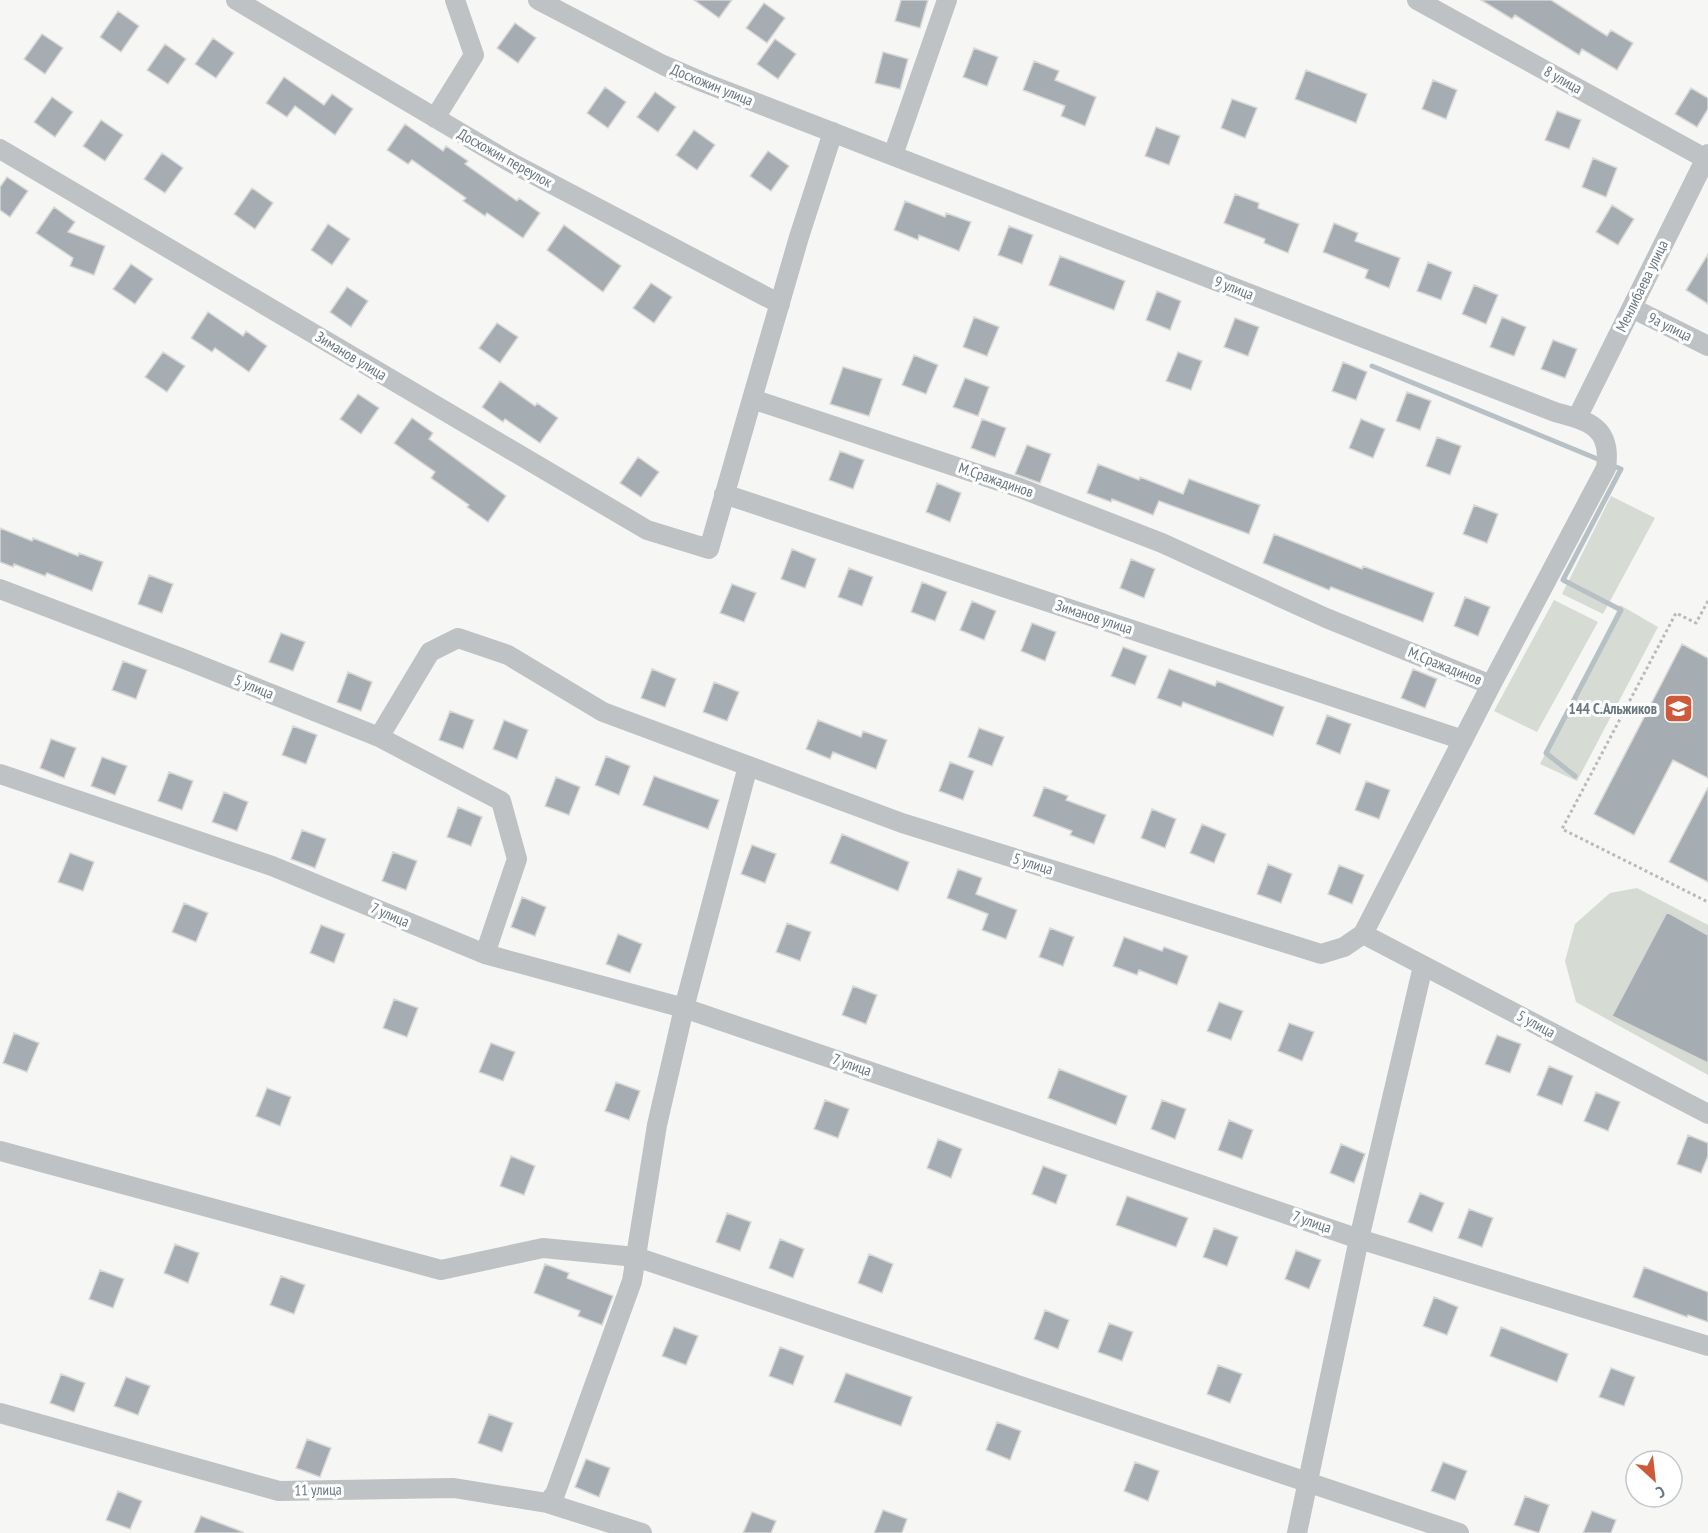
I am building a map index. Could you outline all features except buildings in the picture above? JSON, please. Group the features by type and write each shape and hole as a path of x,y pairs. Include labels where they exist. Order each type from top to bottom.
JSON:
{"street":[{"name":"Досхожин переулок","path":"236,0 510,162 780,304"},
{"path":"435,118 474,55 455,0"},
{"name":"Досхожин улица","path":"538,0 663,65 892,155"},
{"path":"892,155 947,0"},
{"name":"8 улица","path":"1417,0 1707,158"},
{"path":"724,494 833,132"},
{"name":"Зиманов улица","path":"0,148 647,530 709,549 724,494 1463,741"},
{"name":"9 улица","path":"892,155 1544,408 1577,418 1598,428 1605,439 1608,453 1606,468 1363,934"},
{"name":"Менлибаева улица","path":"1577,418 1707,158"},
{"name":"9а улица","path":"1632,308 1708,346"},
{"name":"М.Сражадинов","path":"752,399 1053,500 1162,543 1326,618 1491,685"},
{"name":"5 улица","path":"0,590 379,737 501,801 517,859 485,954"},
{"name":"5 улица","path":"379,737 430,651 458,638 508,656 603,712 902,823 1321,954 1344,947 1363,934 1708,1114"},
{"path":"547,1503 555,1494 632,1281 657,1125 684,1008 718,889 748,766"},
{"name":"7 улица","path":"0,774 272,866 485,954 684,1008 1359,1239 1708,1346"},
{"path":"1297,1533 1359,1239 1423,966"},
{"path":"0,1151 441,1270 543,1248 636,1257 1459,1533"},
{"name":"11 улица","path":"0,1413 279,1491 454,1488 547,1503 642,1533"}],"path":[{"path":"1708,601 1696,623 1676,613 1562,829 1708,902"}],"shaded area":[{"path":"1611,496 1655,518 1603,614 1562,594"},
{"path":"1554,600 1598,622 1537,732 1494,711"},
{"path":"1620,605 1658,627 1577,781 1540,764"},
{"path":"1637,888 1708,925 1708,1075 1576,1002 1565,961 1575,924 1610,893"}],"waterway":[{"path":"1372,366 1600,460"},
{"path":"1575,776 1546,753 1621,610 1563,580 1621,469 1611,465"}],"place":[{"name":"144 С.Альжиков","path":"1678,709"}]}
